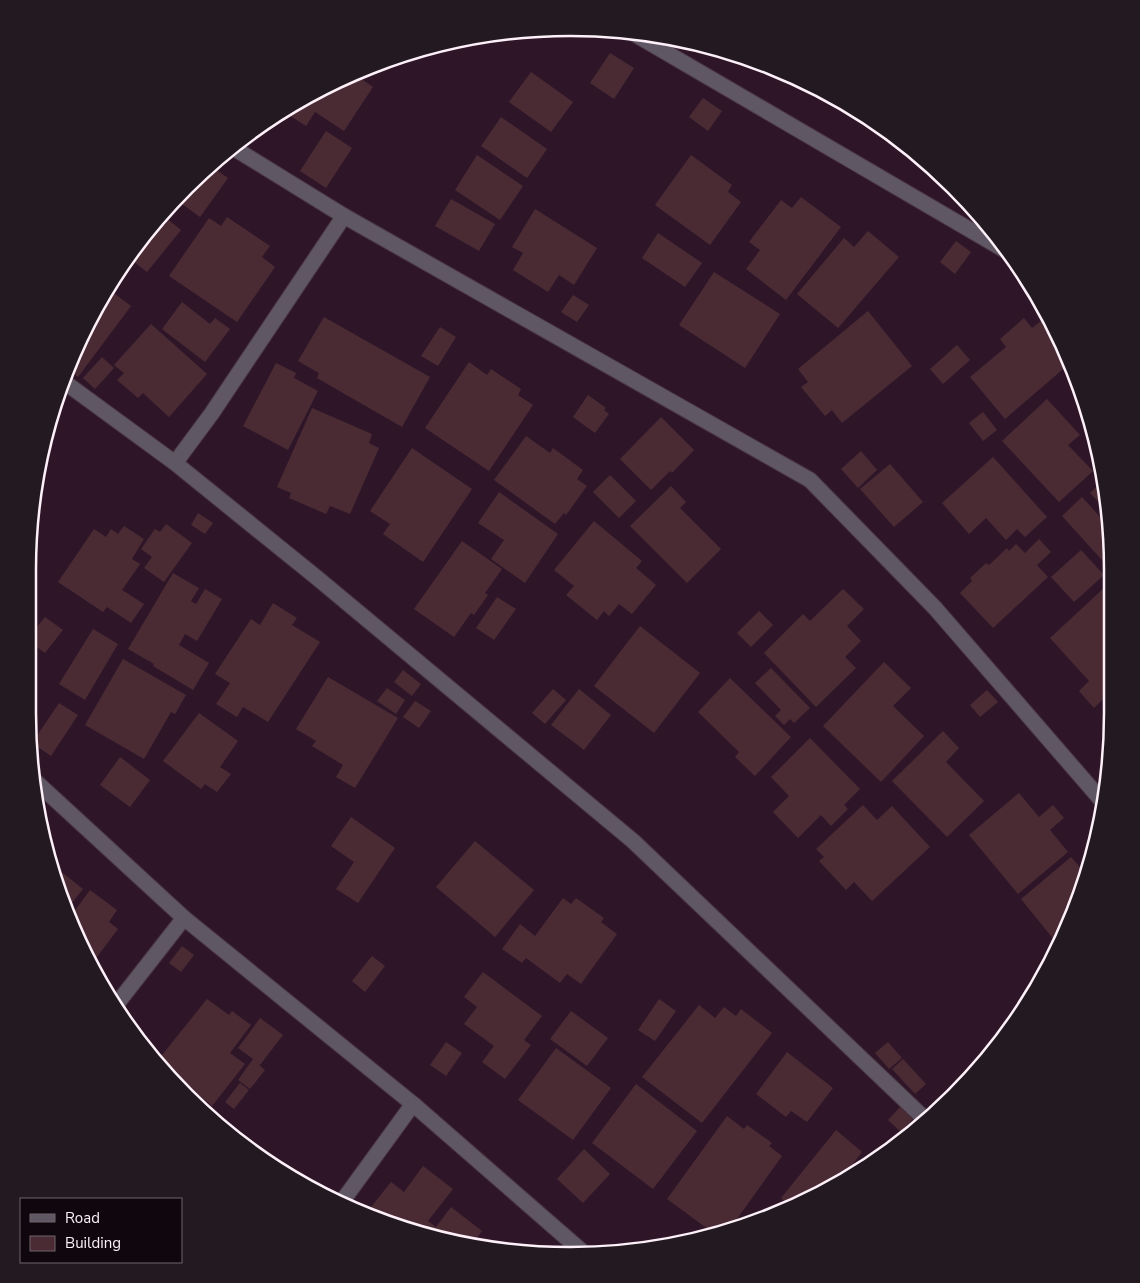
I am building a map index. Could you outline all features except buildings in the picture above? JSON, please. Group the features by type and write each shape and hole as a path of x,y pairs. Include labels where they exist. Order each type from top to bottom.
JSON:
{"street":[{"path":"649,43 990,242"},
{"path":"239,152 344,216 810,480 935,608 1097,795"},
{"path":"175,463 212,413 344,216"},
{"path":"70,386 175,463 324,584 633,841 921,1115"},
{"path":"42,787 184,918 413,1104 577,1247"},
{"path":"120,1000 184,918"},
{"path":"345,1197 413,1104"}]}
